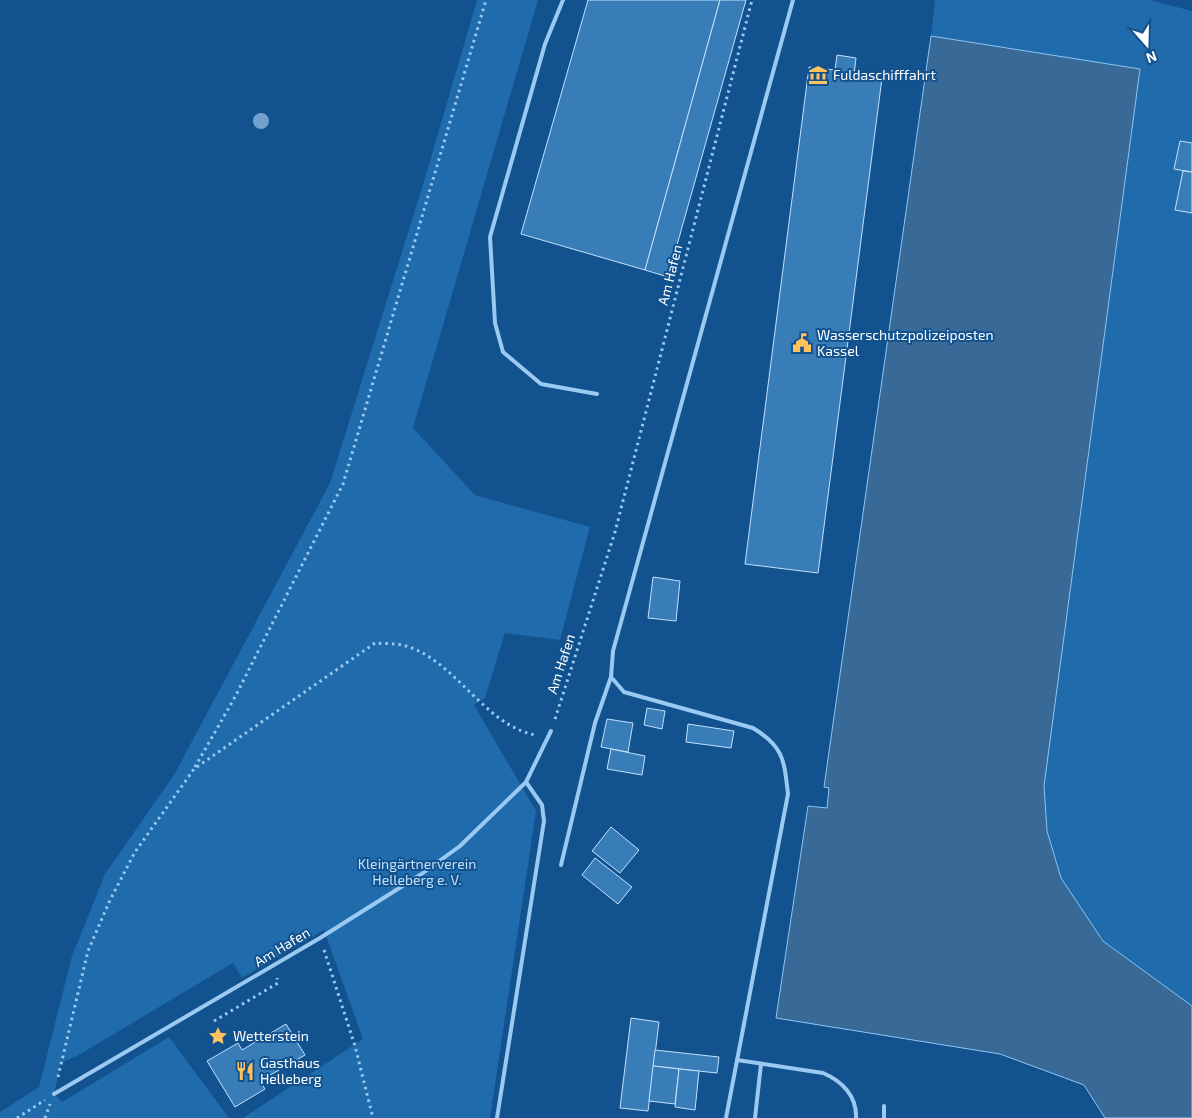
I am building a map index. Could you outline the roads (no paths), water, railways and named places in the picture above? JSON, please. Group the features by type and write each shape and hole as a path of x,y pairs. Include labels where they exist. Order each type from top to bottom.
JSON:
{"lane":[{"path":"563,0 545,44 490,237 495,324 503,352 541,384 597,394"},
{"path":"561,865 595,723 611,677 613,651 793,0"},
{"path":"611,677 624,692 753,728 770,738 784,759 788,794 726,1118"},
{"name":"Am Hafen","path":"54,1094 320,938 420,875 460,846 526,782 551,731"},
{"path":"497,1118 544,821 542,805 526,782"},
{"path":"737,1060 823,1073 835,1078 843,1084 854,1102 856,1118"},
{"path":"756,1118 761,1064"},
{"path":"884,1106 884,1118"}],"place":[{"name":"Fuldaschifffahrt","path":"818,75"},
{"name":"Wasserschutzpolizeiposten Kassel","path":"802,343"},
{"name":"Wetterstein","path":"218,1036"},
{"name":"Gasthaus Helleberg","path":"245,1071"}],"park label":[{"name":"Kleingärtnerverein Helleberg e. V.","path":"417,872"}]}
